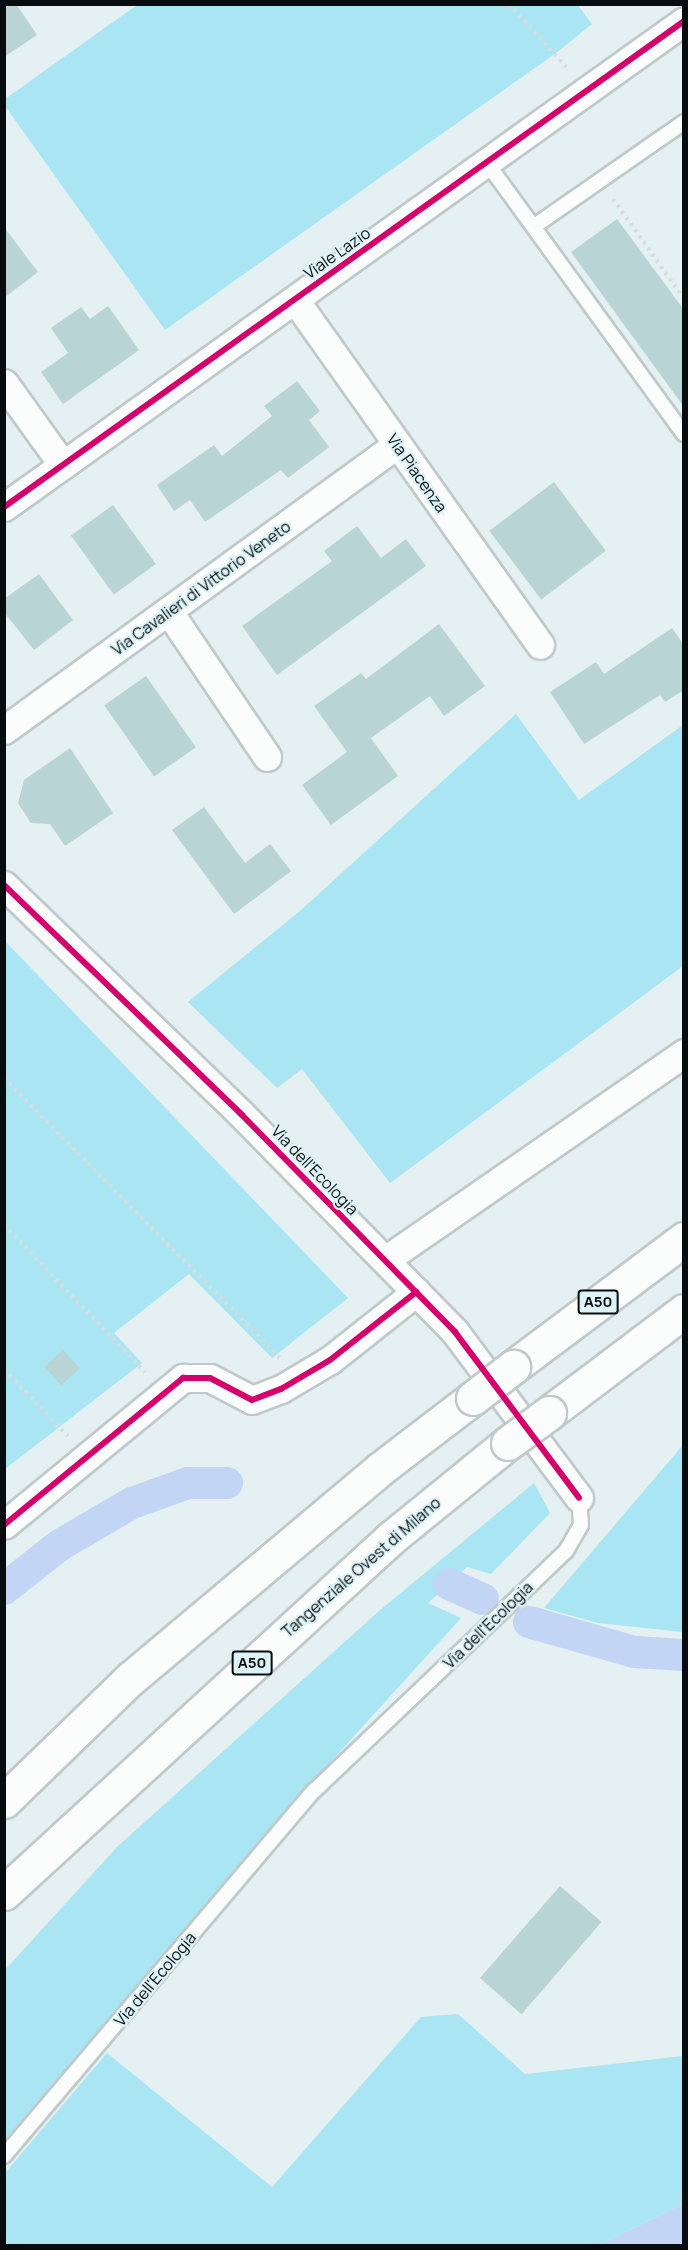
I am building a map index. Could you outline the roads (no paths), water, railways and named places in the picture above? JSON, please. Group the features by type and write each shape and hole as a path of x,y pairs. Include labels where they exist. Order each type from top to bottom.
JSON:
{"highway":[{"name":"A50","path":"4,1801 129,1679 380,1468 684,1239"},
{"name":"Tangenziale Ovest di Milano","path":"4,1893 391,1538 508,1443 684,1311"}],"street":[{"name":"Viale Lazio","path":"4,507 487,163 584,90 684,21"},
{"name":"Via Piacenza","path":"294,300 540,645"},
{"path":"4,383 63,465"},
{"name":"Via Cavalieri di Vittorio Veneto","path":"4,730 396,445"},
{"path":"169,612 267,757"},
{"name":"Via dell'Ecologia","path":"4,885 385,1260 454,1332 579,1498"},
{"path":"385,1260 684,1053"},
{"path":"4,1525 183,1378 210,1378 252,1400 299,1378 330,1360 416,1292"}],"lane":[{"path":"536,225 684,122"},
{"path":"487,163 536,225 684,434"},
{"name":"Via dell'Ecologia","path":"4,2156 314,1791 566,1551 581,1525 579,1498"}],"waterway":[{"path":"4,1589 60,1545 132,1503 188,1483 227,1483"},
{"path":"449,1584 483,1599"},
{"path":"529,1622 634,1652 684,1655"}]}
